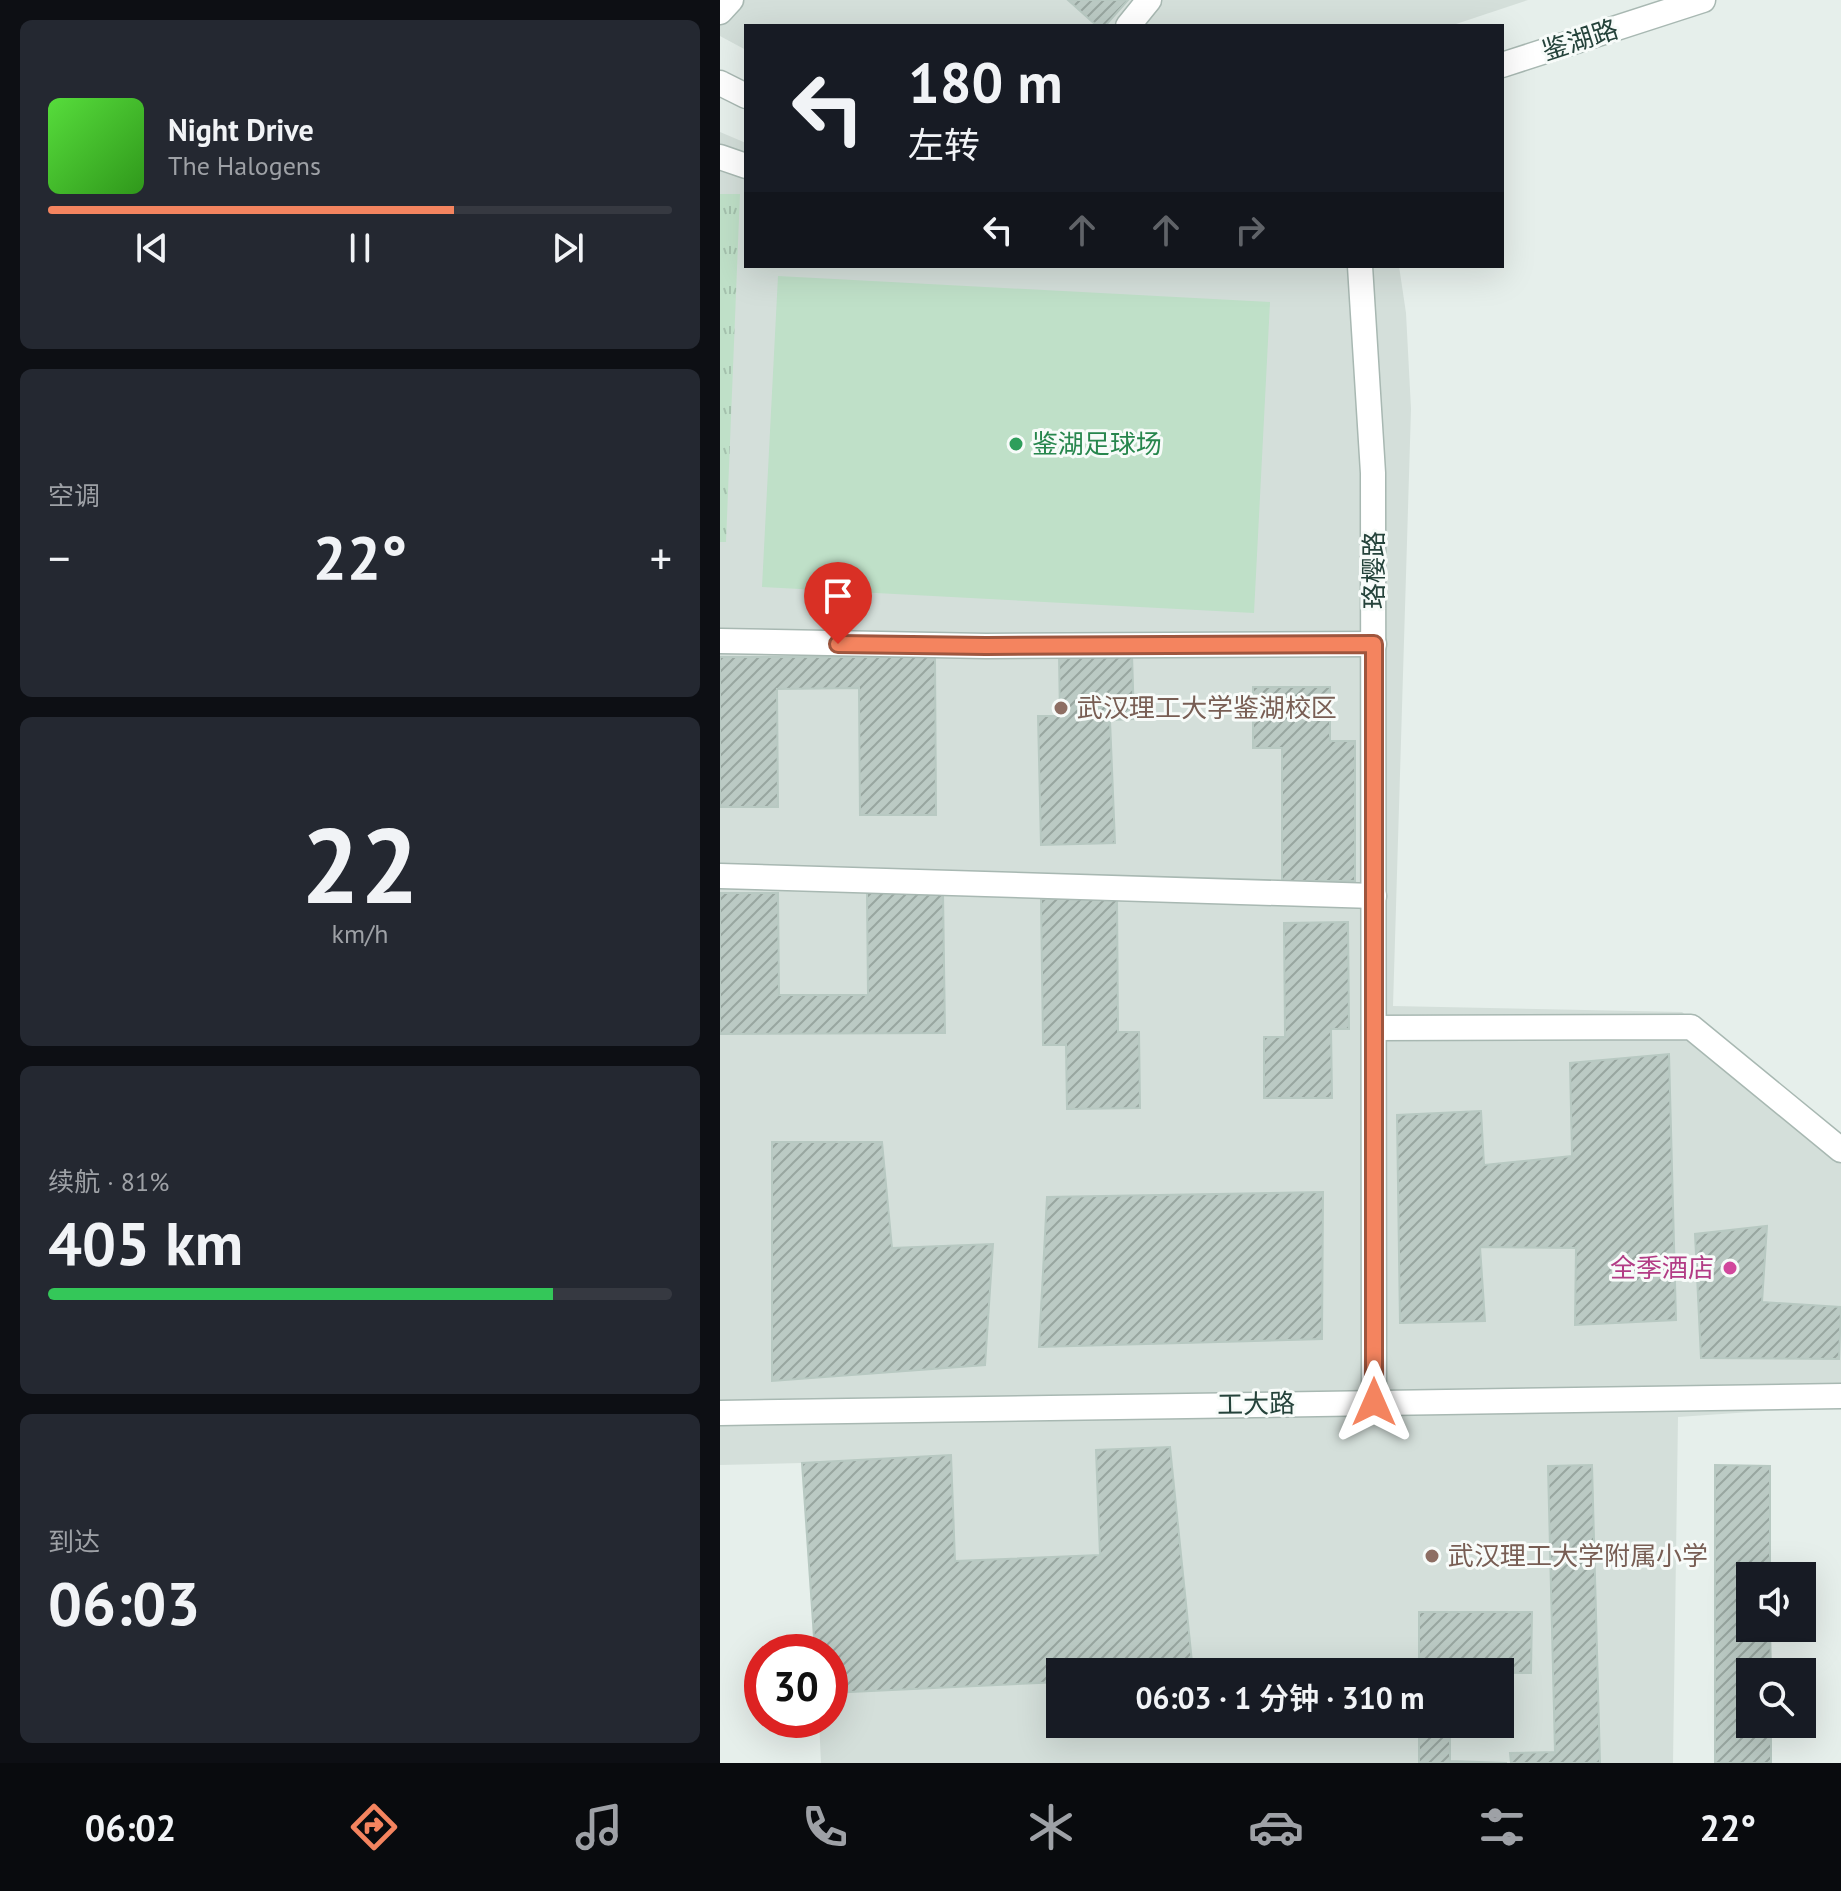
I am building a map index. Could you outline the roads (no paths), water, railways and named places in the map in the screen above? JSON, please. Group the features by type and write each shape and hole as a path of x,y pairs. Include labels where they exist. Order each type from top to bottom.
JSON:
{"street":[{"path":"720,12 731,0"},
{"path":"1130,24 1149,0"},
{"name":"鉴湖路","path":"1504,64 1703,0"},
{"path":"720,83 744,95"},
{"path":"720,157 744,165"},
{"name":"珞樱路","path":"1360,268 1373,473 1374,1402"},
{"path":"720,641 986,646 1374,644"},
{"path":"720,876 1374,896"},
{"path":"1374,1028 1691,1027 1841,1150"},
{"name":"工大路","path":"720,1413 1841,1396"}],"place":[{"name":"鉴湖足球场","path":"1016,444"},
{"name":"武汉理工大学鉴湖校区","path":"1061,708"},
{"name":"全季酒店","path":"1730,1268"},
{"name":"武汉理工大学附属小学","path":"1432,1556"}]}
